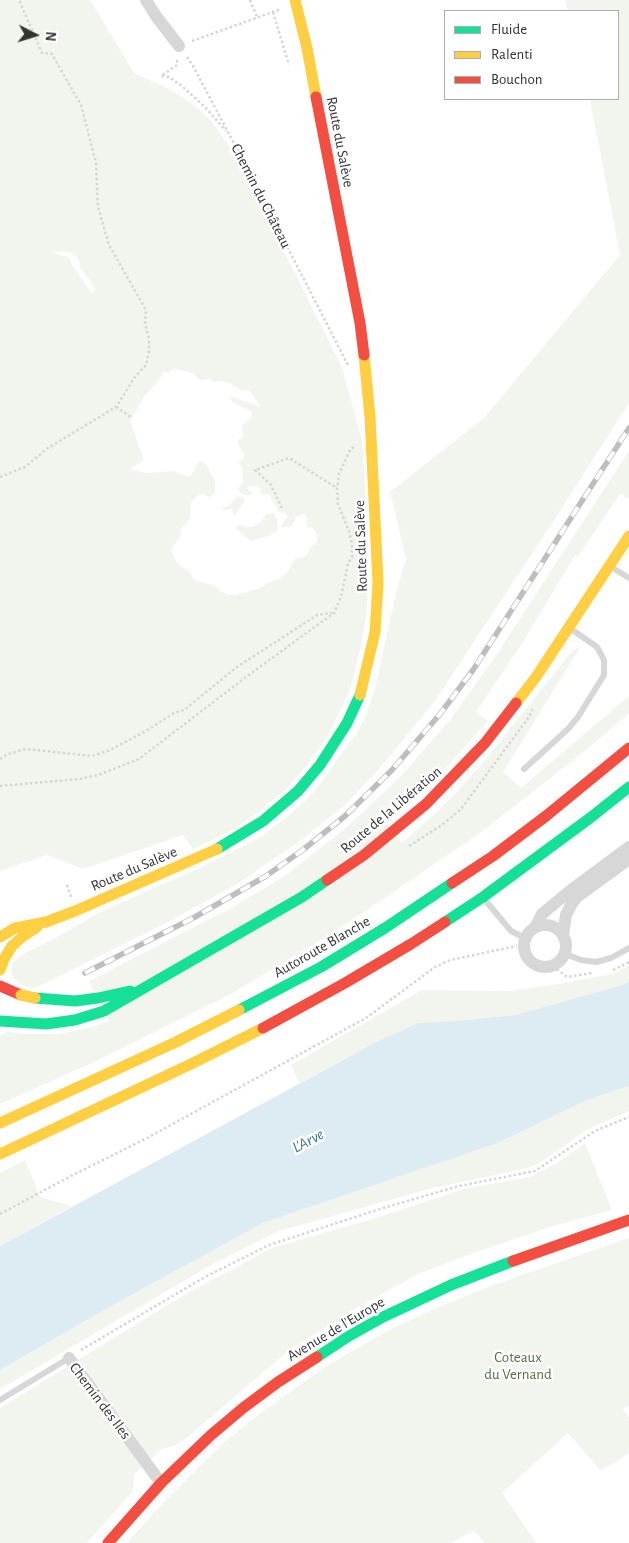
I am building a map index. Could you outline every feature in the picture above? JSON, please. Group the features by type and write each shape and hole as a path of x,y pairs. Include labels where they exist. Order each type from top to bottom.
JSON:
{"main road":[{"name":"Route du Salève","path":"0,970 4,958 12,946 22,937 46,922 184,864 236,839 263,821 286,802 310,778 329,753 358,700 370,660 378,600 378,564 366,372 356,300 308,48 296,2"},
{"name":"Route de la Libération","path":"0,1021 46,1024 75,1020 104,1011 125,1001 144,988 302,898 394,832 426,804 485,743 536,677 629,536"},
{"name":"Autoroute Blanche","path":"0,1124 176,1042 353,948 493,856 629,748"},
{"path":"0,1154 191,1064 302,1007 411,944 483,897 629,787"},
{"path":"496,887 629,799"},
{"name":"Route du Salève","path":"0,937 15,928 46,922"},
{"name":"Route de la Libération","path":"0,986 22,995 44,1000 75,1001 144,988"},
{"name":"Avenue de l'Europe","path":"108,1543 161,1483 211,1435 278,1382 350,1336 383,1317 451,1284 629,1220"}],"street":[{"path":"146,0 176,50"},
{"path":"536,926 542,914 563,895 629,847"},
{"path":"563,935 566,915 577,897 629,859"},
{"path":"544,924 558,929 563,935 566,944 565,954 557,964 549,967 540,967 529,961 525,953 524,941 529,931 536,926 544,924"},
{"name":"Chemin des Iles","path":"69,1358 161,1483"}],"lane":[{"path":"610,566 629,578"},
{"path":"524,768 568,729 578,717 604,675 604,660 598,647 569,628"},
{"path":"483,897 511,931 524,941"},
{"path":"565,954 581,960 596,962 611,958 629,948"},
{"name":"Chemin des Iles","path":"0,1400 69,1358"}],"path":[{"path":"0,477 25,467 48,448 116,406 135,376 146,366 149,345 145,323 146,310 109,244 98,207 96,163 81,105 52,54 42,53 19,0"},
{"path":"250,0 258,18"},
{"path":"230,136 205,107 182,86 170,77 161,76 177,65 176,50 296,2"},
{"path":"273,12 289,65"},
{"name":"Chemin du Château","path":"176,50 193,66 352,372"},
{"path":"116,406 131,417"},
{"path":"0,786 85,778 111,771 139,759 334,612 341,597 348,564 352,556 349,530 338,504 337,488 339,474 350,450 358,443 371,440"},
{"path":"282,508 271,486 255,470 290,458 337,488"},
{"path":"0,759 8,754 26,750 92,756 110,750 146,731 174,713 184,710 237,666 317,615 334,612"},
{"path":"409,846 442,825 461,809 529,717 534,704"},
{"path":"67,884 71,898"},
{"path":"0,1214 148,1138 366,1018 434,967 450,960 524,941"},
{"path":"69,1358 206,1277 269,1244 459,1186 535,1170 595,1131 629,1118"}],"green space":[{"path":"0,0 90,0 134,73 169,89 195,106 212,122 233,152 342,368 362,440 368,539 367,608 361,647 350,689 328,736 307,765 286,789 260,811 231,831 193,849 183,835 83,869 47,855 0,871","holes":["53,252 70,252 79,259 80,267 96,289 92,293 69,258","173,369 193,373 200,380 221,381 230,383 241,391 249,390 261,407 230,396 233,403 252,411 251,418 242,426 243,437 238,440 238,444 244,454 244,458 239,462 242,469 243,483 238,488 239,491 244,495 251,495 253,494 248,490 248,487 258,486 261,489 260,494 269,494 279,512 286,513 288,518 284,520 281,528 292,526 296,517 303,514 307,518 307,528 312,527 317,534 317,542 311,547 306,556 294,559 289,570 279,580 268,582 261,588 229,595 220,591 215,586 194,580 189,571 177,563 171,550 181,535 181,529 190,518 191,502 197,496 203,494 209,497 215,493 215,481 205,463 199,461 190,477 173,471 146,473 132,470 131,468 144,460 130,421 145,395 164,372 168,373"]},
{"path":"565,0 629,0 629,403 435,701 378,770 345,805 297,843 237,884 170,921 35,988 19,984 12,975 12,964 20,956 102,911 204,866 258,839 291,814 313,793 357,733 366,715 375,689 397,589 406,559 390,492 484,418 620,255 590,100 619,100 619,10 568,10"},
{"path":"629,451 629,499 620,494 578,556 575,555 521,645 476,712 488,721 443,771 386,822 402,843 439,810 487,758 573,650 581,646 503,772 521,788 629,696 629,713 586,750 480,833 311,946 231,994 94,1062 0,1104 0,1036 7,1032 59,1034 93,1027 109,1021 89,981 235,906 286,875 346,828 401,776 450,720 497,654"},
{"path":"238,496 244,498 244,502 234,516 232,509 223,510 223,507 227,507"},
{"path":"274,513 278,530 268,536 251,541 236,529 238,525 253,527 261,522 266,514"},
{"path":"629,965 629,982 515,1015 418,1023 378,1041 299,1083 291,1065 422,990 507,991 560,984 616,973"},
{"path":"629,1086 629,1111 590,1128 538,1164 528,1168 433,1188 279,1231 211,1265 0,1389 0,1370 111,1306 263,1223 498,1143 589,1099"},
{"path":"585,1143 612,1210 550,1227 416,1275 362,1305 289,1350 189,1436 174,1446 162,1449 134,1474 133,1491 87,1543 0,1543 0,1408 184,1295 274,1247 373,1219 464,1189 529,1177 557,1163"},
{"path":"25,1160 40,1197 72,1206 0,1246 0,1173"},
{"name":"Coteaux du Vernand","path":"629,1238 629,1405 623,1409 629,1418 629,1453 601,1471 568,1433 502,1493 536,1543 485,1543 474,1531 450,1543 127,1543 159,1507 222,1444 266,1409 328,1365 391,1329 434,1309 493,1285"}],"water":[{"name":"L'Arve","path":"629,982 629,1086 589,1099 498,1143 263,1223 111,1306 0,1370 0,1246 378,1041 418,1023 515,1015"}],"railway":[{"path":"85,973 195,917 266,876 345,816 392,770 440,714 473,670 629,428"}],"traffic: fast":[{"path":"217,849 263,821 298,791 320,765 347,723 360,695"},
{"path":"445,922 483,897 629,787"},
{"path":"0,1021 46,1024 75,1020 104,1011 302,897 327,880"},
{"path":"239,1010 321,967 385,928 452,883"},
{"path":"35,998 75,1001 130,991"},
{"path":"317,1357 383,1317 451,1285 513,1261"}],"traffic: slow":[{"path":"295,0 307,48 316,97"},
{"path":"360,695 375,632 378,583 370,417 364,355"},
{"path":"516,703 536,677 629,536"},
{"path":"0,937 15,928 46,922 75,911 217,849"},
{"path":"0,970 12,946 37,927"},
{"path":"21,995 35,998"},
{"path":"0,1123 176,1042 239,1010"},
{"path":"0,1154 263,1028"}],"traffic: jam":[{"path":"316,97 360,323 364,355"},
{"path":"327,880 364,855 426,804 485,743 516,703"},
{"path":"452,883 493,856 546,816 629,748"},
{"path":"263,1028 345,983 445,922"},
{"path":"0,986 21,995"},
{"path":"513,1261 629,1220"},
{"path":"108,1543 161,1483 211,1435 278,1382 317,1357"}]}
